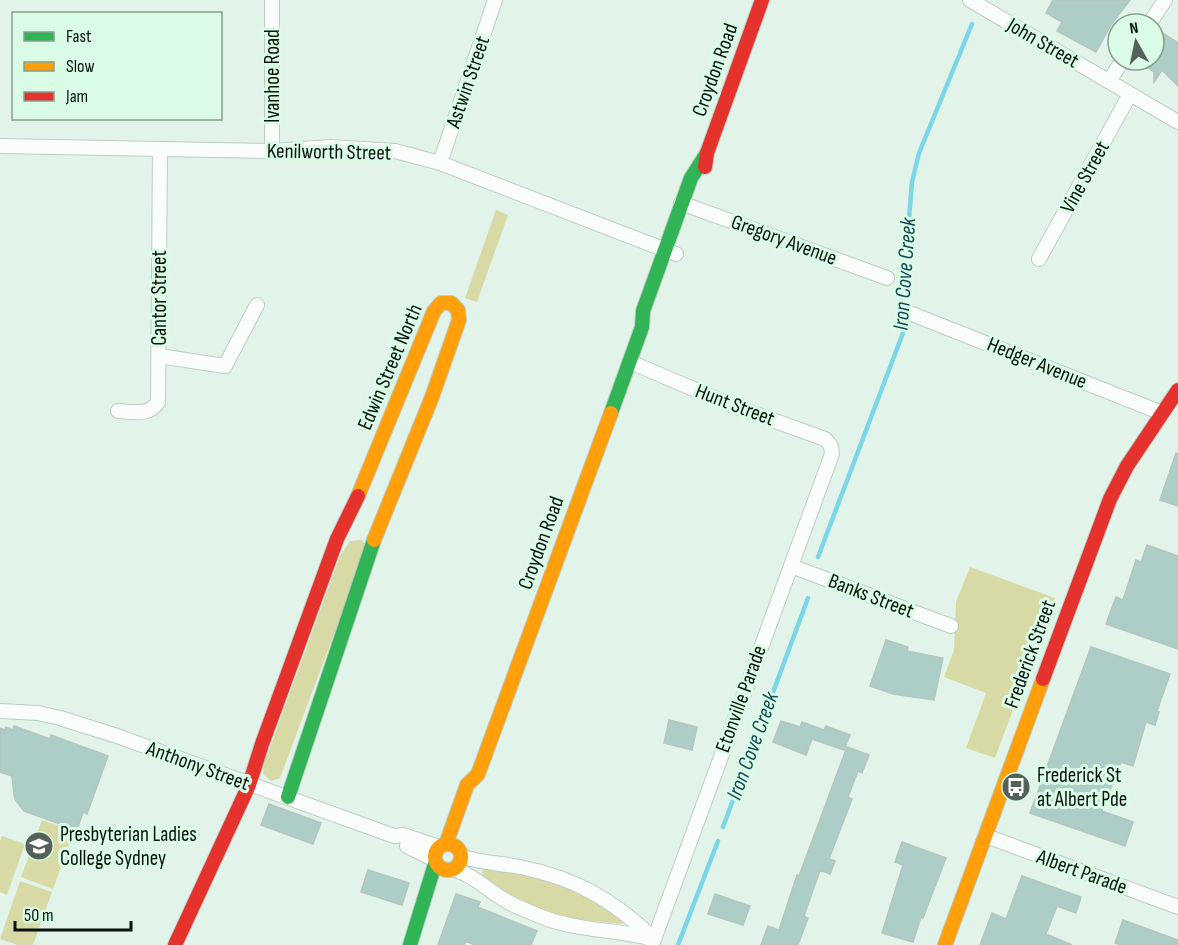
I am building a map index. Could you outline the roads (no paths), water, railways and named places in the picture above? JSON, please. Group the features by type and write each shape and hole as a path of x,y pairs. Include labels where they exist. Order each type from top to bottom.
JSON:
{"street":[{"name":"Ivanhoe Road","path":"272,0 272,151"},
{"name":"Astwin Street","path":"440,163 495,0"},
{"name":"Croydon Road","path":"410,945 446,853 467,785 478,774 630,362 642,327 643,311 688,205 691,178 707,153 762,0"},
{"name":"John Street","path":"970,0 1178,122"},
{"path":"1109,81 1115,72"},
{"name":"Vine Street","path":"1039,259 1130,94"},
{"name":"Kenilworth Street","path":"0,146 272,151 332,147 395,151 440,163 670,252"},
{"name":"Cantor Street","path":"118,411 146,412 154,408 158,402 160,150"},
{"name":"Gregory Avenue","path":"688,205 887,278"},
{"name":"Edwin Street North","path":"175,945 249,785 337,538 352,510 434,311 441,303 451,303 458,310 459,320 432,397 376,536 288,797"},
{"path":"159,356 225,366 258,305"},
{"name":"Hedger Avenue","path":"912,314 1162,413"},
{"name":"Hunt Street","path":"630,362 731,405 825,439 831,446 832,454"},
{"name":"Frederick Street","path":"945,945 1110,499 1127,466 1178,390"},
{"name":"Etonville Parade","path":"653,942 832,454"},
{"name":"Banks Street","path":"791,566 951,626"},
{"name":"Anthony Street","path":"0,711 52,715 117,736 394,836 401,843 423,852 446,853 480,862 548,873 585,887 629,915 653,942"},
{"name":"Albert Parade","path":"986,836 1178,907"},
{"path":"420,945 447,878 459,863 446,853"},
{"path":"447,878 468,874 508,902 540,917 585,927 632,933 653,942"}],"waterway":[{"name":"Iron Cove Creek","path":"818,557 903,333 905,266 912,182 919,153 972,24"},
{"name":"Iron Cove Creek","path":"723,827 808,598"},
{"name":"Iron Cove Creek","path":"678,945 718,841"}],"place":[{"name":"Frederick St at Albert Pde","path":"1016,787"},
{"name":"Presbyterian Ladies College Sydney","path":"39,846"}]}
